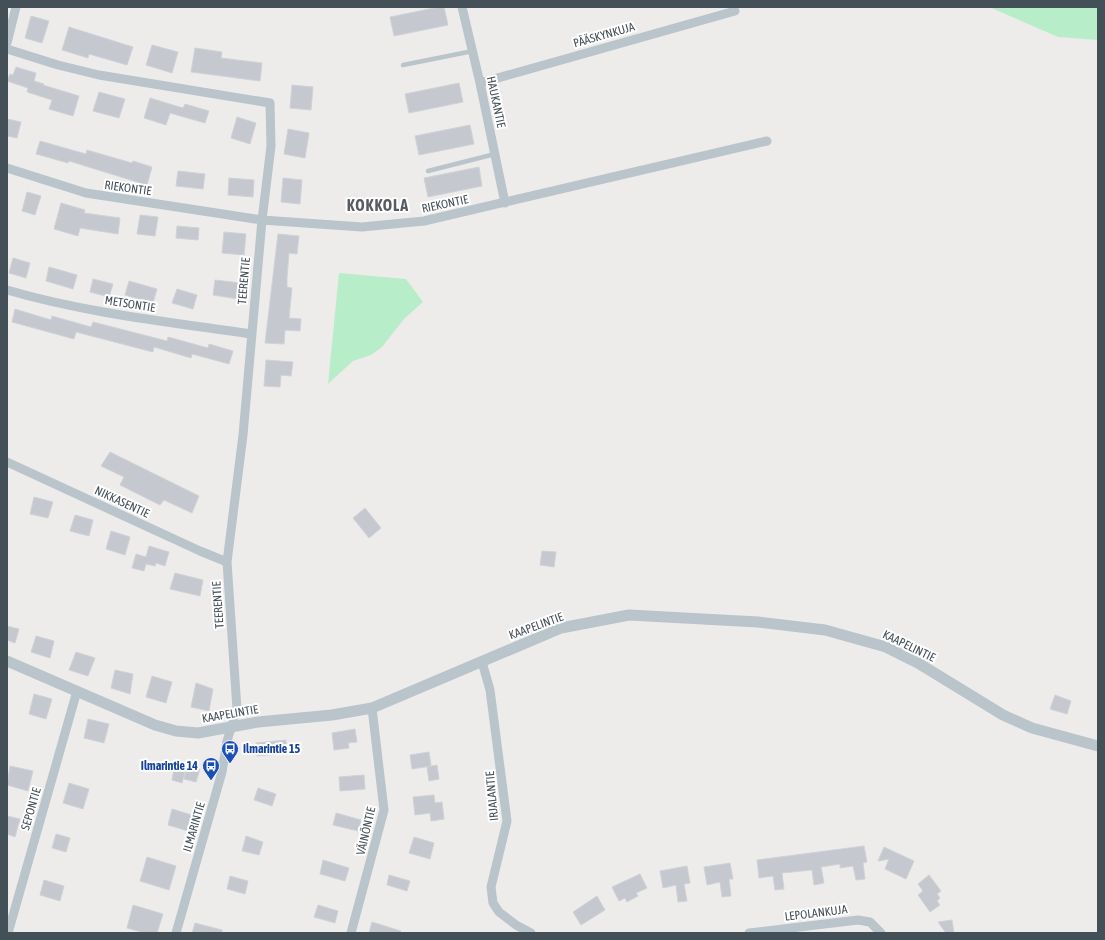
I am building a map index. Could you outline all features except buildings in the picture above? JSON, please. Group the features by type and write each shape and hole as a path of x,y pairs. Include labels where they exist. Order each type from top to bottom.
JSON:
{"street":[{"path":"7,42 16,7"},
{"name":"HAUKANTIE","path":"462,7 473,51 505,203"},
{"name":"PÄÄSKYNKUJA","path":"480,83 734,11"},
{"name":"TEERENTIE","path":"7,49 58,65 99,74 270,103 271,146 262,220 243,435 227,562 237,709 231,727"},
{"name":"RIEKONTIE","path":"7,168 86,193 262,220 362,227 424,221 767,141"},
{"name":"METSONTIE","path":"7,290 42,300 117,314 251,334"},
{"name":"NIKKASENTIE","path":"7,462 227,562"},
{"name":"KAAPELINTIE","path":"7,661 155,725 176,731 198,733 258,722 332,715 372,708 560,628 629,615 758,622 825,630 886,647 918,663 1003,715 1032,728 1098,746"},
{"name":"IRJALANTIE","path":"482,662 490,690 507,821 491,887 493,903 499,912 516,925 531,933"},
{"name":"SEPONTIE","path":"8,933 77,691"},
{"name":"VÄINÖNTIE","path":"351,933 384,810 372,708"},
{"name":"ILMARINTIE","path":"176,933 222,772 231,727"},
{"name":"LEPOLANKUJA","path":"749,933 858,920 870,922 881,933"}],"lane":[{"path":"403,65 473,51"},
{"path":"428,171 495,154"}],"green space":[{"path":"989,7 1098,7 1098,40 1058,37"},
{"path":"339,273 406,279 423,302 404,319 382,347 371,355 353,361 328,384"}],"place":[{"name":"Ilmarintie 15","path":"230,764"},
{"name":"Ilmarintie 14","path":"211,781"}],"district":[{"name":"KOKKOLA","path":"378,205"}]}
